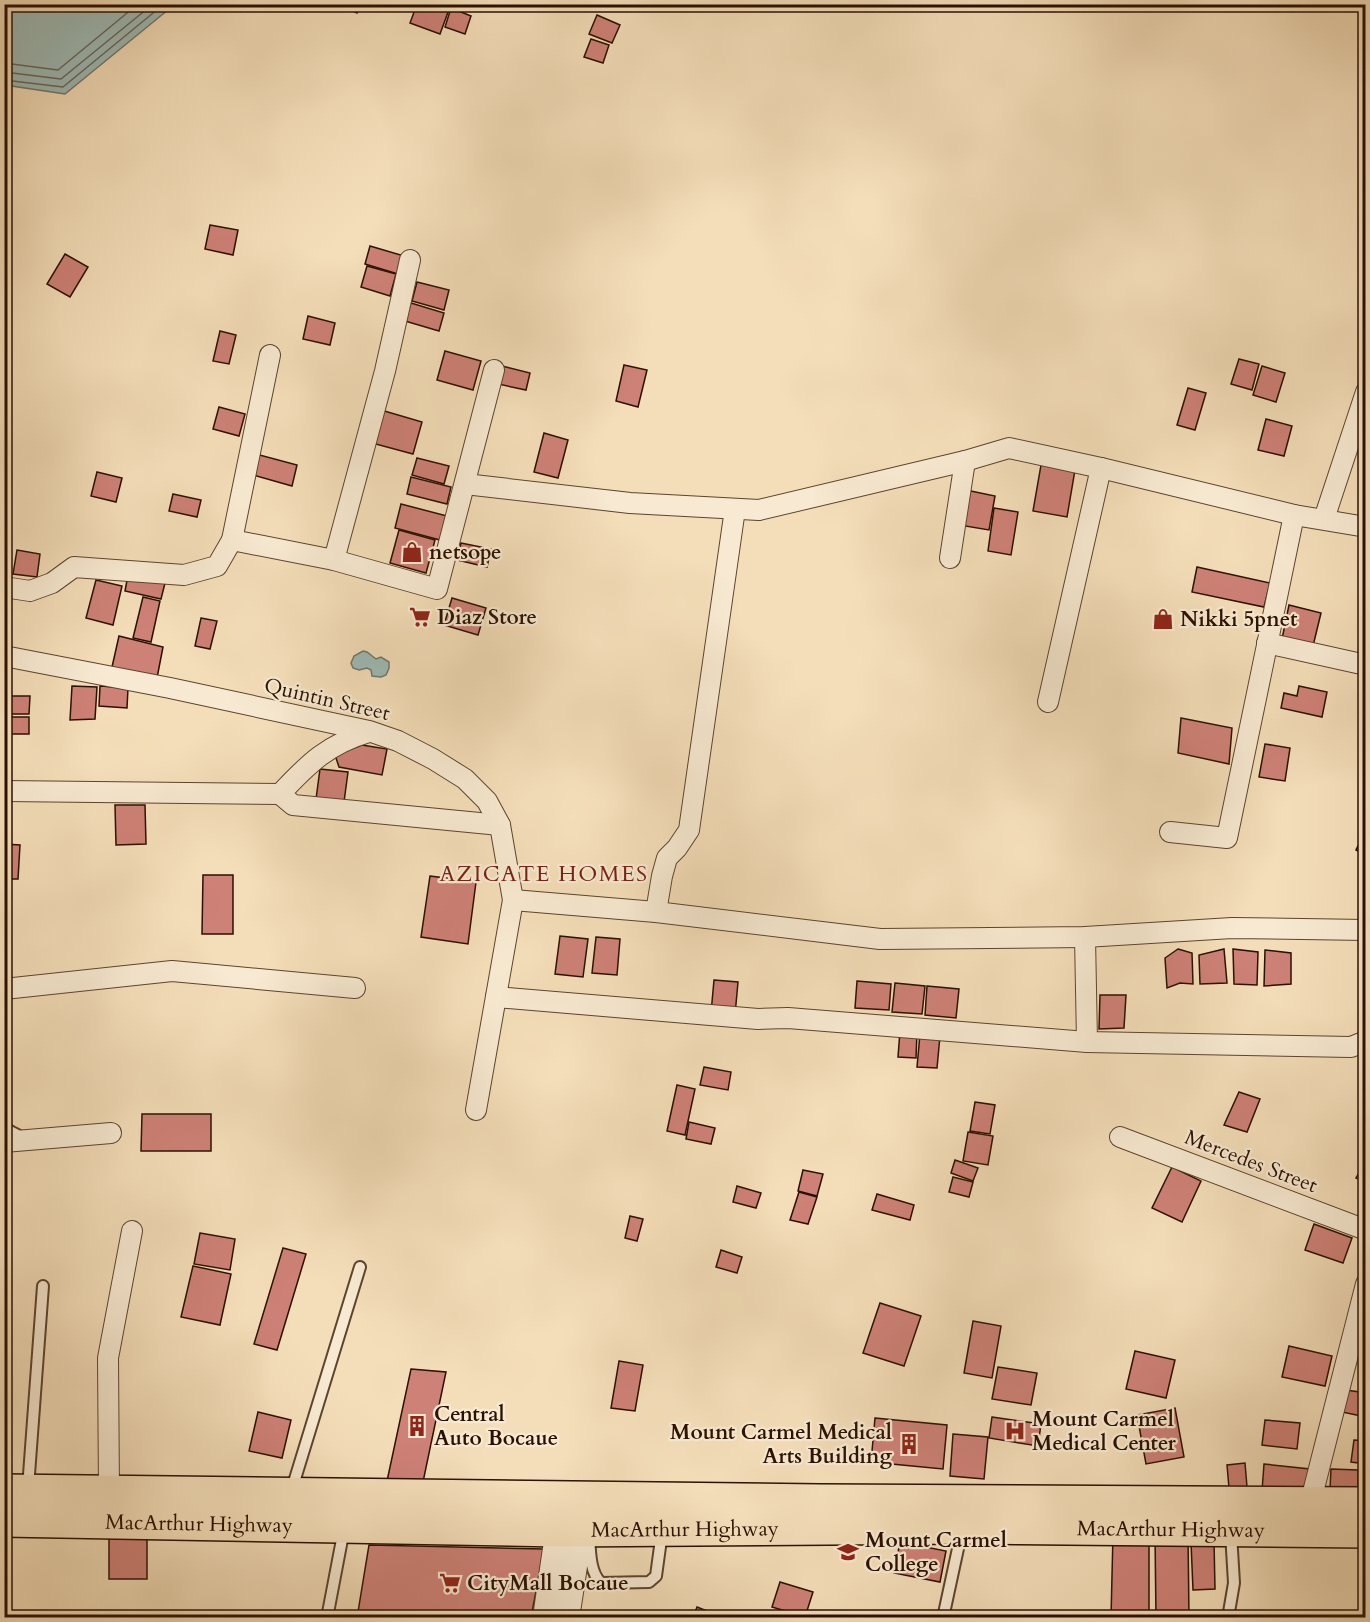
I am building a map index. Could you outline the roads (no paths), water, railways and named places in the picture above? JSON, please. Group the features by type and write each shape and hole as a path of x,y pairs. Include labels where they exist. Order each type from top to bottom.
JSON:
{"highway":[{"name":"MacArthur Highway","path":"16,1491 287,1495 575,1517 662,1528 962,1527 1231,1530 1310,1517 1365,1504"},
{"name":"MacArthur Highway","path":"4,1520 345,1526 575,1517 820,1502 1310,1517 1365,1531"}],"street":[{"path":"334,560 385,371 410,260"},
{"path":"4,587 30,591 52,583 74,567 184,575 217,566 232,540 270,355"},
{"path":"232,540 334,560 437,589 494,370"},
{"path":"1324,519 1359,438 1365,392"},
{"path":"465,484 630,503 759,510 965,461 1009,448 1294,515 1365,527"},
{"path":"950,558 965,461"},
{"path":"1048,702 1101,468"},
{"path":"657,912 667,858 689,830 735,509"},
{"path":"1170,832 1227,838 1294,515"},
{"path":"1267,643 1365,665"},
{"name":"Quintin Street","path":"4,656 170,688 369,731 398,741 434,759 465,779 487,801 500,825 513,900 476,1110"},
{"path":"280,795 305,767 325,752 348,738 369,731"},
{"path":"4,791 280,795 293,805 500,825"},
{"path":"513,900 657,912 880,939 1085,937 1232,928 1365,930"},
{"path":"1085,937 1087,1042"},
{"path":"4,989 172,971 355,988"},
{"path":"496,997 758,1019 788,1018 1087,1042 1350,1047 1365,1041"},
{"path":"4,1142 111,1133"},
{"name":"Mercedes Street","path":"1120,1137 1365,1230"},
{"path":"110,1493 108,1358 132,1231"},
{"path":"1310,1517 1365,1284"},
{"path":"546,1617 575,1517"},
{"path":"566,1617 575,1517"}],"lane":[{"path":"4,1128 26,1140"},
{"path":"287,1495 295,1479 360,1267"},
{"path":"16,1491 43,1286"},
{"path":"575,1517 596,1578 601,1583 649,1582 656,1576 662,1528"},
{"path":"327,1617 345,1526"},
{"path":"943,1617 962,1527"},
{"path":"1228,1617 1234,1583 1231,1530"}],"water":[{"path":"5,4 174,5 65,94 5,85"},
{"path":"363,651 376,659 381,657 389,662 386,675 372,676 371,670 367,668 359,670 353,668 351,663 354,656"}],"place":[{"name":"netsope","path":"412,552"},
{"name":"Diaz Store","path":"420,617"},
{"name":"Nikki 5pnet","path":"1163,619"},
{"name":"Central Auto Bocaue","path":"417,1426"},
{"name":"Mount Carmel Medical Center","path":"1015,1431"},
{"name":"Mount Carmel Medical Arts Building","path":"909,1444"},
{"name":"Mount Carmel College","path":"848,1552"},
{"name":"CityMall Bocaue","path":"450,1583"}],"district":[{"name":"AZICATE HOMES","path":"544,873"}]}
